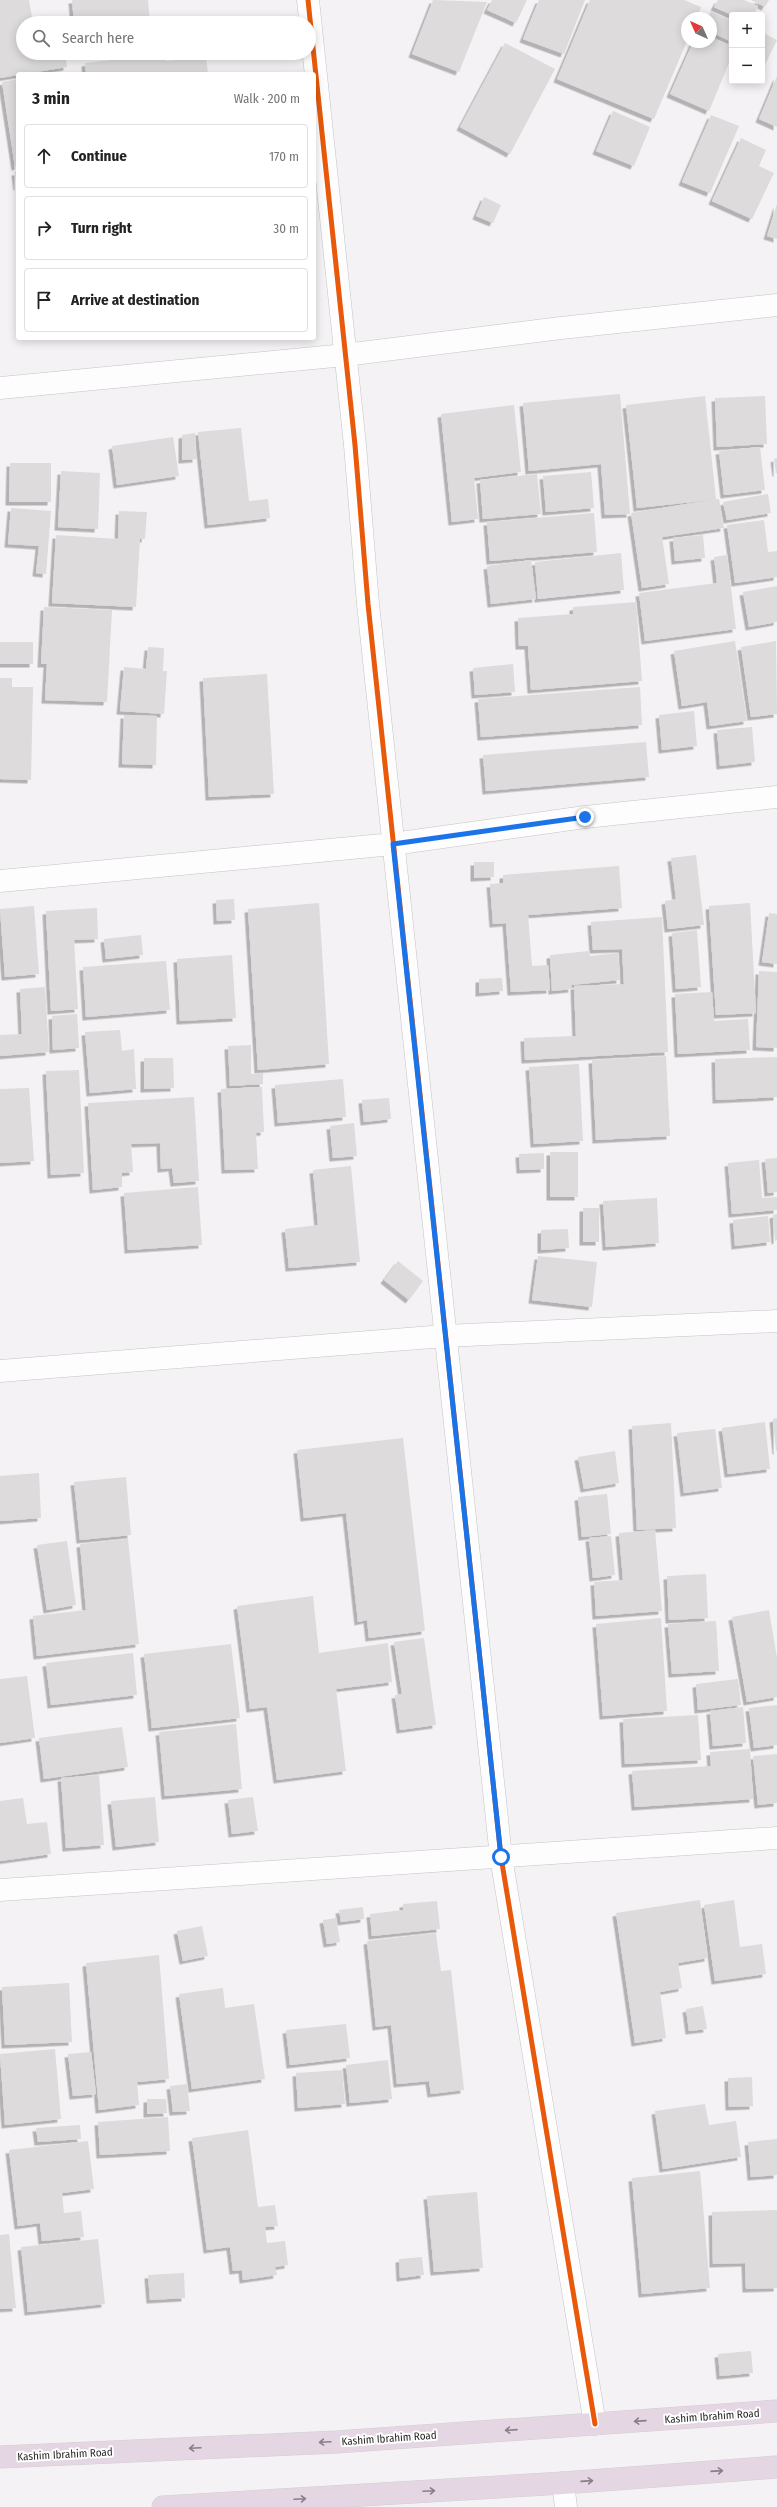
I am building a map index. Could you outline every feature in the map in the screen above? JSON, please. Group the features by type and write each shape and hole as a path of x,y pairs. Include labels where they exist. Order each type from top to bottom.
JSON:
{"highway":[{"name":"Kashim Ibrahim Road","path":"0,2457 337,2442 777,2411"},
{"path":"163,2507 563,2483 777,2467"}],"street":[{"path":"308,0 310,16"},
{"path":"314,60 316,72"},
{"path":"316,77 345,355 368,604 444,1336 501,1857 595,2424"},
{"path":"0,388 345,355 561,328 777,304"},
{"path":"0,881 393,844 585,817 777,797"},
{"path":"0,1372 444,1336 777,1321"},
{"path":"0,1890 777,1838"},
{"path":"563,2483 566,2507"}],"building":[{"path":"0,0 29,0 32,16 16,16 16,60 66,60 67,67 37,72 16,72 16,75 0,78"},
{"path":"72,0 148,0 149,16 73,16"},
{"path":"433,0 487,2 459,72 412,54"},
{"path":"492,0 527,0 516,23 487,10"},
{"path":"539,0 585,0 564,54 523,39"},
{"path":"590,0 684,0 701,7 699,12 681,12 681,48 684,48 654,119 557,79"},
{"path":"718,0 744,0 758,6 755,12 729,12 729,14 714,7"},
{"path":"751,0 769,0 765,7"},
{"path":"717,14 729,20 729,41 717,35"},
{"path":"765,34 777,40 765,65"},
{"path":"717,40 729,45 729,63 709,111 670,94 690,48 717,48"},
{"path":"505,43 555,69 510,154 460,127"},
{"path":"112,60 206,60 208,72 86,72 85,63"},
{"path":"777,76 777,127 759,119"},
{"path":"16,79 15,167 2,82"},
{"path":"613,111 650,127 634,166 596,151"},
{"path":"711,115 739,126 710,193 682,182"},
{"path":"741,138 766,150 759,166 774,173 752,219 712,201"},
{"path":"484,197 501,205 493,223 476,216"},
{"path":"777,204 777,239 767,236"},
{"path":"620,394 630,514 605,515 601,464 529,471 523,403"},
{"path":"705,396 716,499 719,499 724,528 662,537 669,584 642,588 631,513 711,500 637,508 626,405"},
{"path":"765,396 767,444 717,447 715,398"},
{"path":"514,405 521,472 474,478 478,519 452,522 441,414"},
{"path":"241,428 249,501 268,499 270,518 208,525 198,432"},
{"path":"195,433 196,459 182,460 182,435"},
{"path":"173,437 179,476 117,485 112,446"},
{"path":"760,447 765,490 724,495 719,451"},
{"path":"777,458 777,473 776,473 774,459"},
{"path":"10,463 51,463 51,502 9,502"},
{"path":"61,471 100,473 98,529 58,527"},
{"path":"591,472 594,508 546,512 543,476"},
{"path":"537,474 541,514 483,519 480,480"},
{"path":"768,494 771,513 727,520 723,502"},
{"path":"11,508 51,511 46,574 36,573 39,546 8,544"},
{"path":"119,511 147,512 145,539 140,539 136,607 52,603 56,535 118,539"},
{"path":"594,513 597,552 490,561 487,522"},
{"path":"764,520 768,552 777,551 777,577 735,583 727,525"},
{"path":"703,535 705,558 675,561 673,538"},
{"path":"621,553 624,590 538,599 535,562"},
{"path":"727,555 736,629 645,641 639,593 717,583 714,557"},
{"path":"531,560 536,599 491,604 487,566"},
{"path":"777,586 777,622 749,627 743,592"},
{"path":"636,602 642,681 531,690 528,646 519,646 518,618 573,614 573,607"},
{"path":"44,607 112,610 107,702 45,700 47,664 41,664"},
{"path":"735,641 747,721 710,726 707,702 682,706 674,651"},
{"path":"776,641 777,714 751,717 741,647"},
{"path":"0,642 33,642 33,664 0,664"},
{"path":"148,647 164,648 163,671 167,671 164,714 120,711 124,667 146,669"},
{"path":"513,664 515,692 475,695 473,668"},
{"path":"267,674 274,794 209,797 203,678"},
{"path":"0,678 12,678 12,687 33,687 31,780 0,779"},
{"path":"640,687 642,725 481,737 478,699"},
{"path":"694,711 697,746 662,750 659,715"},
{"path":"124,715 157,716 156,765 122,764"},
{"path":"752,727 755,762 720,766 717,730"},
{"path":"646,742 649,777 486,791 483,755"},
{"path":"696,855 704,925 668,929 665,901 676,899 671,858"},
{"path":"474,862 494,862 494,877 474,878"},
{"path":"619,866 622,908 528,915 532,966 548,965 550,990 511,992 506,923 493,924 490,884 503,883 503,875"},
{"path":"234,899 235,920 217,921 216,900"},
{"path":"319,903 329,1064 258,1070 248,909"},
{"path":"750,903 756,1013 716,1015 709,906"},
{"path":"34,906 39,974 5,977 0,909"},
{"path":"97,908 98,939 74,940 78,1009 51,1011 46,911"},
{"path":"769,913 777,914 777,964 762,962"},
{"path":"662,917 668,1052 525,1060 524,1038 576,1036 574,986 624,984 622,949 593,950 591,922"},
{"path":"697,930 701,987 676,989 672,933"},
{"path":"141,935 143,955 106,959 104,939"},
{"path":"589,951 590,956 618,953 620,980 571,985 572,989 552,991 550,955"},
{"path":"232,955 236,1018 180,1021 177,959"},
{"path":"166,961 170,1010 86,1017 83,967"},
{"path":"759,971 777,972 777,1048 756,1047"},
{"path":"502,978 503,991 479,993 479,979"},
{"path":"45,987 49,1052 0,1056 0,1035 22,1034 20,989"},
{"path":"712,992 714,1021 748,1019 750,1050 678,1054 675,994"},
{"path":"77,1014 79,1048 53,1050 52,1016"},
{"path":"120,1030 122,1051 134,1049 136,1089 90,1093 85,1032"},
{"path":"251,1045 251,1074 263,1073 263,1084 230,1086 228,1046"},
{"path":"666,1056 670,1136 596,1140 592,1060"},
{"path":"777,1057 777,1097 716,1100 715,1059"},
{"path":"144,1058 173,1058 174,1088 144,1089"},
{"path":"579,1064 583,1141 534,1144 529,1067"},
{"path":"79,1070 84,1173 51,1175 46,1071"},
{"path":"343,1079 346,1117 278,1123 275,1085"},
{"path":"262,1087 264,1132 256,1133 258,1169 225,1170 221,1089"},
{"path":"29,1088 34,1161 0,1163 0,1089"},
{"path":"194,1097 199,1181 174,1183 172,1168 161,1169 160,1143 131,1144 133,1172 122,1173 122,1187 93,1190 88,1103"},
{"path":"389,1098 391,1119 364,1122 362,1100"},
{"path":"354,1123 357,1156 333,1158 330,1126"},
{"path":"550,1152 578,1152 578,1197 550,1197"},
{"path":"544,1153 544,1169 520,1170 519,1154"},
{"path":"777,1158 777,1192 768,1193 765,1159"},
{"path":"759,1160 762,1198 777,1197 777,1210 732,1214 728,1163"},
{"path":"351,1166 360,1262 289,1268 285,1229 318,1225 313,1170"},
{"path":"198,1187 202,1245 128,1250 124,1193"},
{"path":"657,1198 659,1243 606,1247 603,1201"},
{"path":"583,1208 599,1208 599,1242 583,1242"},
{"path":"777,1214 777,1240 775,1241 773,1215"},
{"path":"768,1216 770,1242 735,1246 733,1220"},
{"path":"568,1229 569,1248 541,1250 541,1230"},
{"path":"538,1256 597,1262 592,1307 532,1300"},
{"path":"398,1261 423,1281 409,1300 384,1280"},
{"path":"777,1418 777,1451 776,1451 773,1419"},
{"path":"765,1422 770,1469 728,1474 722,1428"},
{"path":"671,1423 676,1528 637,1530 632,1426"},
{"path":"715,1429 722,1488 684,1493 677,1433"},
{"path":"403,1438 425,1631 369,1638 367,1620 358,1622 346,1513 304,1518 297,1450"},
{"path":"615,1451 619,1483 584,1489 578,1457"},
{"path":"39,1473 41,1518 0,1521 0,1476"},
{"path":"126,1477 131,1535 80,1540 74,1482"},
{"path":"607,1494 611,1534 582,1537 578,1497"},
{"path":"655,1530 662,1611 596,1616 594,1582 623,1580 619,1533"},
{"path":"611,1536 615,1575 593,1578 589,1538"},
{"path":"128,1539 139,1644 37,1656 33,1616 86,1610 80,1544"},
{"path":"67,1541 76,1605 47,1610 37,1545"},
{"path":"706,1574 708,1618 669,1620 667,1576"},
{"path":"313,1596 319,1653 388,1643 392,1682 336,1689 346,1771 277,1780 267,1707 250,1709 237,1606"},
{"path":"769,1610 777,1658 777,1697 747,1702 732,1617"},
{"path":"661,1618 667,1711 603,1716 596,1624"},
{"path":"716,1621 719,1671 672,1674 668,1624"},
{"path":"424,1638 436,1725 400,1730 395,1695 402,1694 394,1642"},
{"path":"231,1644 240,1718 152,1728 144,1654"},
{"path":"133,1653 137,1695 51,1705 46,1663"},
{"path":"27,1676 35,1738 0,1743 0,1679"},
{"path":"738,1679 741,1705 698,1710 696,1684"},
{"path":"777,1705 777,1745 754,1748 749,1708"},
{"path":"743,1707 746,1743 713,1746 710,1711"},
{"path":"698,1715 701,1760 625,1764 623,1719"},
{"path":"236,1724 242,1789 165,1796 159,1732"},
{"path":"122,1727 128,1767 44,1779 39,1738"},
{"path":"750,1749 753,1799 635,1807 632,1771 711,1766 710,1752"},
{"path":"777,1754 777,1803 758,1805 753,1756"},
{"path":"99,1775 104,1845 66,1848 61,1778"},
{"path":"155,1797 159,1842 116,1847 111,1801"},
{"path":"253,1797 258,1831 232,1834 228,1800"},
{"path":"23,1798 27,1824 47,1822 51,1854 0,1861 0,1801"},
{"path":"700,1900 708,1958 678,1963 682,1988 660,1992 666,2038 635,2043 616,1913"},
{"path":"734,1900 740,1947 762,1944 766,1974 715,1981 704,1905"},
{"path":"437,1901 440,1929 372,1936 370,1914 403,1910 403,1904"},
{"path":"363,1907 364,1919 341,1922 339,1910"},
{"path":"336,1918 340,1942 327,1944 323,1920"},
{"path":"202,1926 208,1956 183,1961 177,1931"},
{"path":"436,1933 441,1971 451,1970 464,2090 431,2094 429,2081 397,2084 391,2025 376,2027 367,1941"},
{"path":"159,1955 169,2079 137,2082 139,2105 99,2110 86,1963"},
{"path":"69,1983 72,2042 5,2045 2,1987"},
{"path":"223,1988 225,2008 254,2004 265,2079 192,2089 179,1994"},
{"path":"703,2006 707,2029 689,2031 686,2009"},
{"path":"346,2024 350,2058 290,2065 286,2030"},
{"path":"55,2049 61,2119 5,2125 0,2054"},
{"path":"91,2052 96,2094 73,2096 68,2054"},
{"path":"388,2060 392,2099 350,2103 346,2065"},
{"path":"342,2070 345,2104 298,2108 296,2073"},
{"path":"752,2077 753,2106 729,2107 728,2078"},
{"path":"187,2084 190,2111 173,2112 170,2086"},
{"path":"147,2099 166,2099 167,2113 147,2114"},
{"path":"705,2104 709,2125 736,2121 741,2157 663,2169 655,2111"},
{"path":"168,2117 170,2151 100,2155 98,2122"},
{"path":"80,2125 81,2139 38,2142 36,2128"},
{"path":"248,2130 258,2207 275,2205 278,2226 265,2227 267,2243 285,2241 288,2265 275,2267 277,2275 243,2280 242,2270 233,2271 230,2247 207,2250 192,2138"},
{"path":"777,2139 777,2175 751,2177 748,2142"},
{"path":"88,2141 94,2189 62,2193 64,2213 81,2211 84,2237 42,2241 40,2223 18,2226 9,2150"},
{"path":"700,2171 710,2288 642,2294 632,2178"},
{"path":"477,2192 483,2268 434,2272 427,2196"},
{"path":"777,2210 777,2288 746,2289 745,2263 713,2264 712,2212"},
{"path":"9,2234 16,2308 0,2309 0,2235"},
{"path":"98,2239 105,2304 28,2312 21,2247"},
{"path":"422,2257 424,2275 400,2278 399,2259"},
{"path":"184,2273 185,2298 150,2300 148,2275"},
{"path":"751,2351 753,2373 720,2376 718,2354"}],"cycle path":[{"path":"308,0 310,16"},
{"path":"314,60 316,72"},
{"path":"316,76 355,445 368,604 501,1857 595,2424"}],"route":[{"path":"501,1857 444,1336 393,844 585,817"}]}
